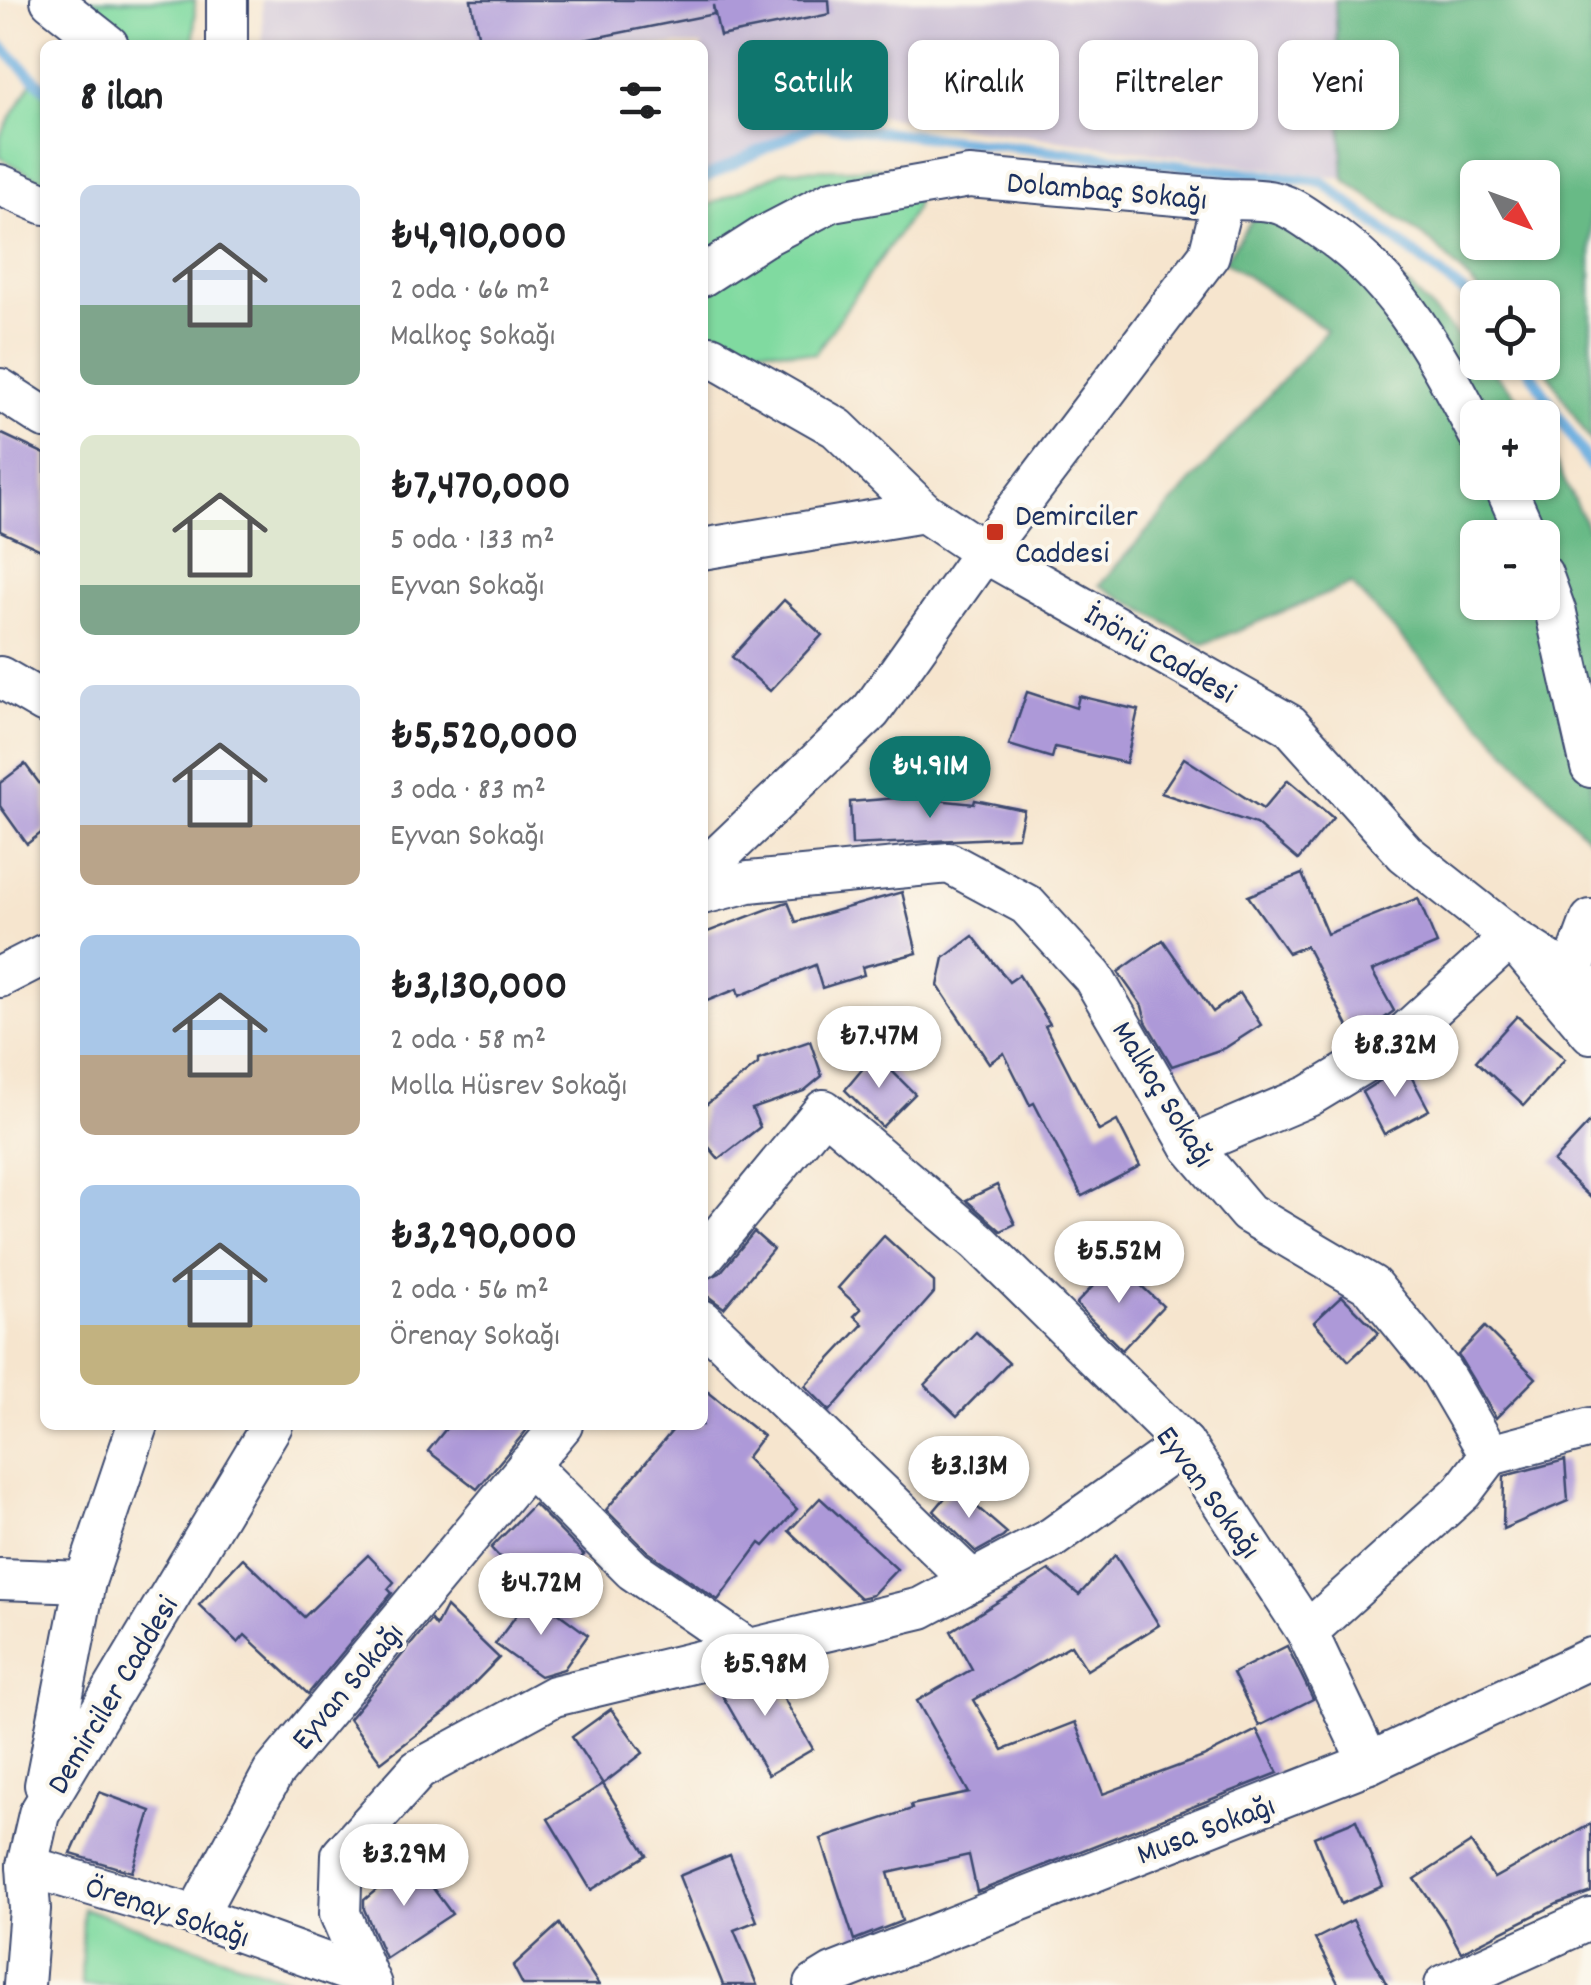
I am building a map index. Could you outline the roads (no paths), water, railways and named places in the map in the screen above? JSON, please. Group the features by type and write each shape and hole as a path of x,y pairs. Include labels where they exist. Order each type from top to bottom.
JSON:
{"street":[{"path":"52,0 102,40"},
{"path":"94,0 124,40"},
{"path":"227,0 227,40"},
{"name":"Dolambaç Sokağı","path":"708,272 763,237 832,201 969,177 1223,199 1209,255 984,552"},
{"path":"0,185 40,202"},
{"path":"1223,199 1276,202 1334,236 1364,260 1397,294 1460,400"},
{"name":"İnönü Caddesi","path":"708,356 837,428 924,512 984,552 1290,726 1405,853 1511,937 1581,981"},
{"path":"0,389 40,415"},
{"path":"708,547 924,512"},
{"path":"708,866 871,711 984,552"},
{"path":"1558,620 1591,768"},
{"path":"0,678 40,700"},
{"name":"Malkoç Sokağı","path":"708,892 749,882 949,863 1027,906 1094,977 1190,1146 1248,1213 1372,1286 1442,1371 1490,1455"},
{"path":"1581,981 1591,920"},
{"path":"1190,1146 1309,1096 1390,1047 1511,937 1591,1032"},
{"path":"0,977 40,957"},
{"name":"Eyvan Sokağı","path":"708,1251 824,1110 979,1242 1184,1444 1307,1632 1369,1763"},
{"path":"708,1326 972,1581"},
{"path":"1307,1632 1462,1492 1490,1455 1591,1428"},
{"path":"0,1819 40,1814 86,1582 136,1430"},
{"name":"Demirciler Caddesi","path":"24,1985 30,1909 27,1866 40,1814 269,1430"},
{"name":"Eyvan Sokağı","path":"196,1916 273,1773 558,1430"},
{"path":"368,1981 340,1914 342,1855 418,1770 554,1696 921,1608 1052,1538 1184,1444"},
{"path":"528,1465 633,1570 748,1650"},
{"path":"0,1578 86,1582"},
{"name":"Musa Sokağı","path":"814,1985 832,1974 1369,1763 1591,1658"},
{"name":"Örenay Sokağı","path":"27,1866 196,1916 368,1981"},
{"path":"1446,1985 1506,1974 1591,1919"}],"waterway":[{"path":"0,45 40,84"},
{"path":"708,176 815,124 1322,182 1460,290"},
{"path":"1535,380 1591,467"}],"place":[{"name":"Demirciler Caddesi","path":"995,532"}]}
